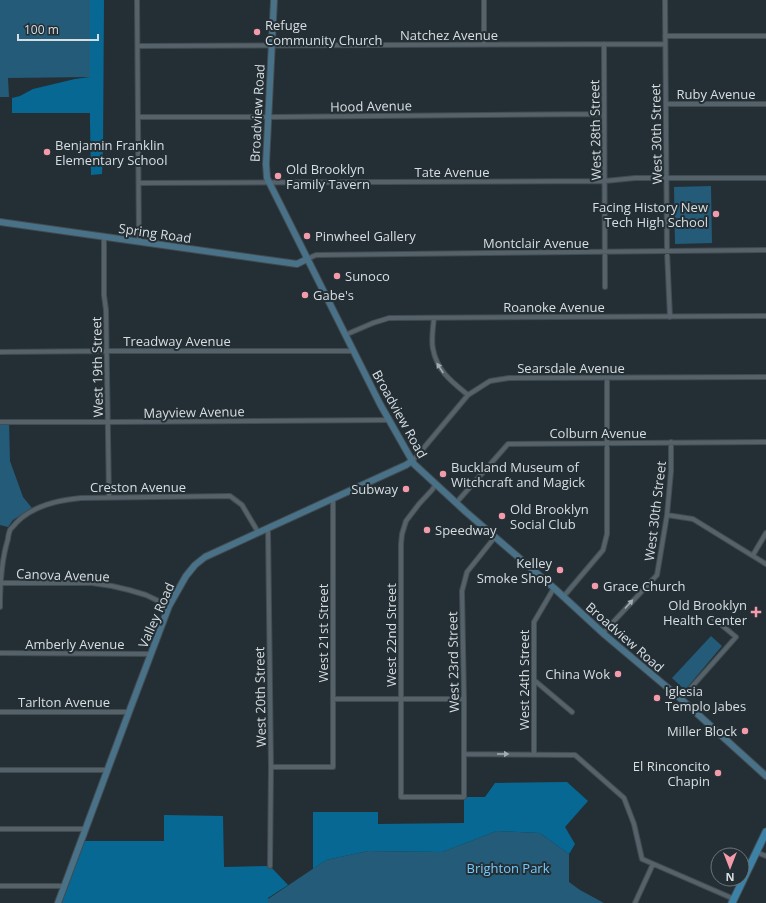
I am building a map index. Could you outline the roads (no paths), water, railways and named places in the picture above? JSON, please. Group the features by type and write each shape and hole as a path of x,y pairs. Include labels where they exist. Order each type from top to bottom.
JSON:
{"main road":[{"name":"Broadview Road","path":"274,0 266,174 269,183 353,351 412,461 456,503 564,596 603,633 681,699 766,776"},
{"name":"Spring Road","path":"0,222 297,264 307,259"},
{"name":"Valley Road","path":"58,903 151,654 170,606 186,576 195,565 205,557 412,461"},
{"path":"733,901 766,832"}],"street":[{"path":"137,0 139,242"},
{"path":"484,0 484,44"},
{"name":"West 30th Street","path":"665,0 667,251 670,317"},
{"path":"665,36 766,36"},
{"name":"West 28th Street","path":"604,44 606,287"},
{"name":"Natchez Avenue","path":"138,46 665,44"},
{"name":"Ruby Avenue","path":"666,104 766,104"},
{"name":"Hood Avenue","path":"138,117 604,114"},
{"name":"Tate Avenue","path":"139,183 606,181 635,178 766,178"},
{"name":"West 19th Street","path":"104,237 108,498"},
{"name":"Montclair Avenue","path":"307,259 316,255 766,250"},
{"name":"Roanoke Avenue","path":"345,335 389,318 766,316"},
{"path":"434,318 432,348 436,362 442,372 468,395"},
{"name":"Treadway Avenue","path":"0,352 353,351"},
{"name":"Searsdale Avenue","path":"412,461 468,395 490,381 509,378 766,377"},
{"path":"564,596 603,550 607,534 607,378"},
{"name":"Mayview Avenue","path":"0,422 389,420"},
{"name":"Colburn Avenue","path":"456,503 508,444 607,442 766,442"},
{"name":"West 30th Street","path":"603,633 657,575 667,515 671,471 671,442"},
{"name":"West 22nd Street","path":"436,484 406,521 402,534 401,797 464,797"},
{"name":"Creston Avenue","path":"0,583 5,548 10,530 22,517 37,509 66,500 81,498 230,496 242,505 258,532"},
{"name":"West 21st Street","path":"271,767 333,767 334,498"},
{"path":"667,515 693,519 766,564"},
{"name":"West 20th Street","path":"268,528 271,767 270,866"},
{"path":"753,555 766,533"},
{"name":"West 23rd Street","path":"464,797 462,591 467,572 495,537"},
{"path":"0,583 0,607"},
{"name":"Canova Avenue","path":"0,583 92,583 112,586 146,595 170,606"},
{"name":"West 24th Street","path":"534,754 534,622 554,588"},
{"path":"681,699 736,637 712,617"},
{"name":"Amberly Avenue","path":"0,653 151,654"},
{"path":"534,680 572,712"},
{"path":"334,699 464,699"},
{"name":"Tarlton Avenue","path":"0,712 129,712"},
{"path":"464,754 575,755 624,798 634,824 642,860 733,901"},
{"path":"0,770 107,770"},
{"path":"0,829 85,829"},
{"path":"756,852 766,856"},
{"path":"635,903 653,864"},
{"path":"0,886 64,886"}],"place":[{"name":"Refuge Community Church","path":"257,32"},
{"name":"Benjamin Franklin Elementary School","path":"47,152"},
{"name":"Old Brooklyn Family Tavern","path":"278,176"},
{"name":"Facing History New Tech High School","path":"716,214"},
{"name":"Pinwheel Gallery","path":"307,236"},
{"name":"Sunoco","path":"337,276"},
{"name":"Gabe's","path":"305,295"},
{"name":"Buckland Museum of Witchcraft and Magick","path":"443,474"},
{"name":"Subway","path":"406,489"},
{"name":"Old Brooklyn Social Club","path":"502,516"},
{"name":"Speedway","path":"427,530"},
{"name":"Kelley Smoke Shop","path":"560,570"},
{"name":"Grace Church","path":"595,586"},
{"name":"Old Brooklyn Health Center","path":"756,612"},
{"name":"China Wok","path":"618,674"},
{"name":"Iglesia Templo Jabes","path":"657,698"},
{"name":"Miller Block","path":"745,731"},
{"name":"El Rinconcito Chapin","path":"718,773"}],"park label":[{"name":"Brighton Park","path":"508,868"}]}
